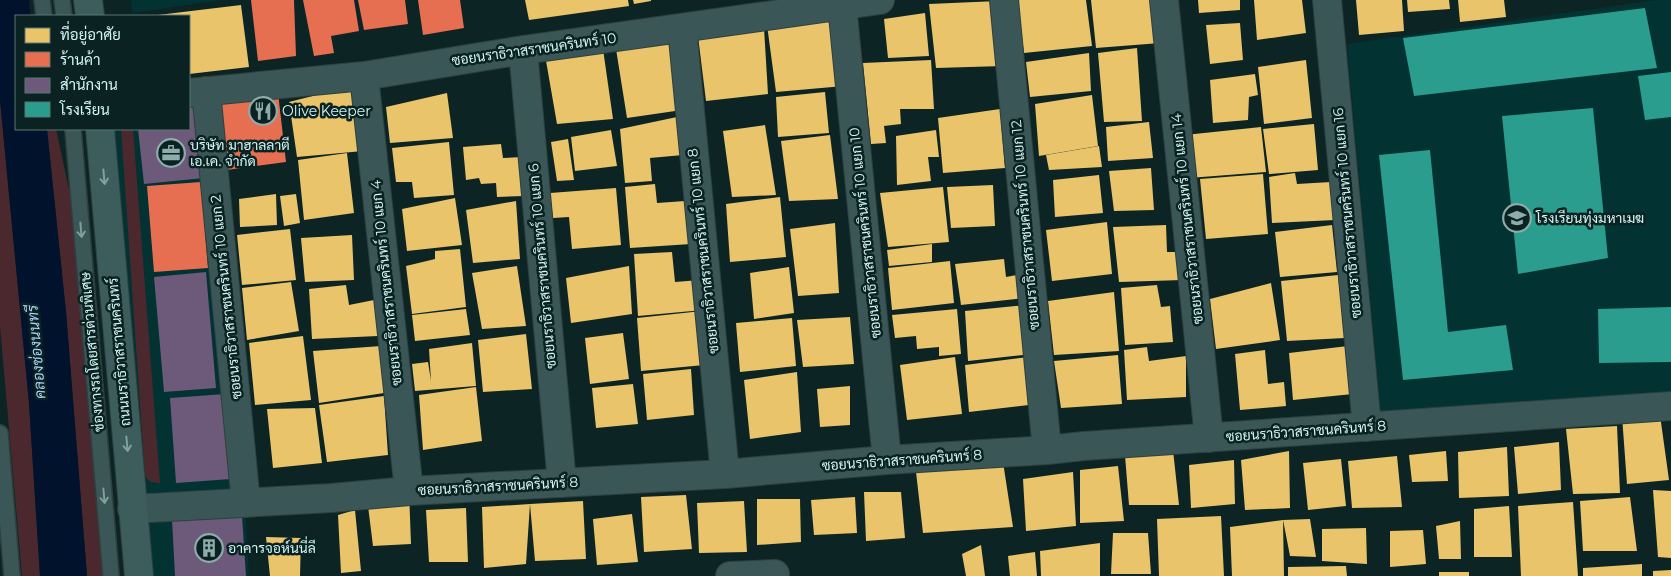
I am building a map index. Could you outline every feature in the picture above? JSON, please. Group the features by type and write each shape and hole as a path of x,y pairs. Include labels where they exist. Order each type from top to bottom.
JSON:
{"main road":[{"path":"88,0 90,15"},
{"name":"ถนนนราธิวาสราชนครินทร์","path":"100,130 139,576"}],"street":[{"name":"ซอยนราธิวาสราชนครินทร์ 10","path":"198,92 364,76 522,50 880,0"},
{"name":"ซอยนราธิวาสราชนครินทร์ 10 แยก 12","path":"1004,0 1047,450"},
{"name":"ซอยนราธิวาสราชนครินทร์ 10 แยก 14","path":"1164,0 1209,438"},
{"name":"ซอยนราธิวาสราชนครินทร์ 10 แยก 16","path":"1327,0 1367,427"},
{"name":"ซอยนราธิวาสราชนครินทร์ 10 แยก 10","path":"842,5 887,460"},
{"name":"ซอยนราธิวาสราชนครินทร์ 10 แยก 8","path":"682,28 725,474"},
{"name":"ซอยนราธิวาสราชนครินทร์ 10 แยก 6","path":"522,50 562,483"},
{"name":"ซอยนราธิวาสราชนครินทร์ 10 แยก 4","path":"364,76 409,490"},
{"name":"ซอยนราธิวาสราชนครินทร์ 10 แยก 2","path":"198,92 246,503"},
{"name":"ซอยนราธิวาสราชนครินทร์ 8","path":"132,509 331,498 409,490 725,474 887,460 1671,406"},
{"path":"730,576 775,574"}],"lane":[{"path":"42,0 44,15"},
{"path":"62,0 64,15"},
{"name":"ช่องทางรถโดยสารด่วนพิเศษ","path":"72,133 112,576"},
{"path":"0,433 12,576"}],"shaded area":[{"path":"131,0 222,0 132,13"},
{"name":"โรงเรียนทุ่งมหาเมฆ","path":"1656,0 1671,0 1671,393 1381,415 1347,44"},
{"path":"200,95 246,521 249,576 153,576 142,471 114,130 190,130 190,96"},
{"path":"0,100 29,403 40,576 22,576 0,326"},
{"path":"47,130 56,130 71,199 106,576 87,576 66,312"},
{"path":"121,130 133,130 160,483 151,482 145,476"}],"water":[{"name":"คลองช่องนนทรี","path":"0,0 29,0 30,15 15,15 15,130 47,130 66,312 87,576 40,576 29,403 0,100"}],"building: ที่อยู่อาศัย":[{"path":"525,0 628,0 629,6 529,20"},
{"path":"633,0 651,0 651,1 634,4"},
{"path":"1017,0 1086,0 1092,46 1024,53"},
{"path":"1091,0 1157,0 1160,43 1096,48"},
{"path":"1198,0 1240,0 1240,10 1199,13"},
{"path":"1254,0 1302,0 1306,33 1257,40"},
{"path":"1356,0 1402,0 1404,31 1359,35"},
{"path":"1407,0 1449,0 1450,9 1408,12"},
{"path":"1458,0 1504,0 1506,17 1460,22"},
{"path":"998,1 1003,66 936,68 929,4"},
{"path":"241,5 249,67 190,74 190,15 158,15"},
{"path":"925,13 929,56 888,58 884,19"},
{"path":"836,15 844,86 776,92 767,25"},
{"path":"1240,23 1243,60 1210,64 1206,25"},
{"path":"764,28 768,94 706,101 698,36"},
{"path":"674,42 682,110 627,118 616,49"},
{"path":"1137,48 1142,121 1104,122 1098,53"},
{"path":"603,49 613,119 557,124 545,55"},
{"path":"1089,53 1091,91 1030,97 1026,62"},
{"path":"931,60 934,109 900,109 901,124 884,126 886,143 871,144 863,63"},
{"path":"1306,60 1312,118 1264,124 1258,67"},
{"path":"1255,74 1258,95 1249,97 1248,120 1213,123 1210,80"},
{"path":"356,85 363,151 297,157 289,102"},
{"path":"825,92 829,133 778,137 776,97"},
{"path":"447,93 453,138 390,143 386,107"},
{"path":"1092,95 1098,146 1039,156 1035,104"},
{"path":"1000,109 1005,168 943,173 938,118"},
{"path":"677,117 683,155 650,158 652,181 625,183 620,129"},
{"path":"1149,122 1153,158 1108,161 1106,127"},
{"path":"1314,124 1318,170 1269,174 1263,129"},
{"path":"765,125 776,195 732,197 723,131"},
{"path":"1261,127 1266,172 1189,178 1185,135"},
{"path":"611,130 617,166 575,171 571,137"},
{"path":"936,130 939,157 928,157 931,181 897,185 896,136"},
{"path":"830,135 838,199 789,201 781,141"},
{"path":"568,139 574,180 557,181 551,142"},
{"path":"449,142 454,195 414,198 412,182 396,182 392,148"},
{"path":"501,144 503,158 522,157 524,196 497,197 496,183 481,184 479,178 466,180 463,147"},
{"path":"1099,146 1102,167 1049,170 1046,155"},
{"path":"347,153 354,213 304,220 298,160"},
{"path":"1151,168 1154,210 1114,211 1109,171"},
{"path":"1295,173 1297,184 1331,182 1335,220 1272,223 1269,177"},
{"path":"1263,174 1268,234 1206,239 1200,179"},
{"path":"1099,175 1103,213 1055,217 1053,180"},
{"path":"655,184 657,203 685,201 691,244 630,248 625,187"},
{"path":"993,185 995,226 951,228 947,187"},
{"path":"943,187 949,242 888,247 880,193"},
{"path":"616,188 621,245 572,249 569,217 553,218 550,193"},
{"path":"276,194 277,225 240,227 239,199"},
{"path":"296,194 300,223 284,226 280,196"},
{"path":"780,197 786,257 730,262 726,204"},
{"path":"455,198 462,245 407,251 402,209"},
{"path":"516,201 520,259 473,263 466,210"},
{"path":"1107,222 1112,274 1052,281 1046,230"},
{"path":"835,223 839,293 798,296 790,229"},
{"path":"1166,225 1167,252 1180,252 1183,280 1119,282 1113,227"},
{"path":"1332,225 1337,272 1280,277 1275,232"},
{"path":"290,229 296,280 242,285 237,235"},
{"path":"352,235 354,280 305,282 301,238"},
{"path":"932,244 932,262 889,266 887,250"},
{"path":"460,249 466,307 412,314 406,266 435,259 435,251"},
{"path":"672,252 675,282 700,280 703,310 638,316 634,254"},
{"path":"1004,259 1006,277 1022,274 1025,298 961,305 955,264"},
{"path":"950,261 954,303 892,310 888,268"},
{"path":"517,266 526,326 482,329 472,273"},
{"path":"629,266 632,314 571,323 566,278"},
{"path":"789,267 794,313 754,319 750,273"},
{"path":"1338,275 1345,338 1287,341 1281,281"},
{"path":"291,282 299,331 247,340 242,288"},
{"path":"1271,283 1280,340 1216,349 1210,299"},
{"path":"346,285 349,305 374,300 378,336 312,339 309,289"},
{"path":"1157,285 1161,307 1170,306 1173,342 1125,345 1121,288"},
{"path":"1114,292 1119,351 1054,355 1048,301"},
{"path":"1026,305 1032,354 968,361 965,311"},
{"path":"466,309 470,335 415,341 412,315"},
{"path":"957,309 961,354 939,356 939,347 917,349 916,336 895,338 892,315"},
{"path":"702,311 704,365 641,371 637,318"},
{"path":"850,317 854,364 803,367 797,320"},
{"path":"792,318 796,366 740,372 736,323"},
{"path":"623,333 629,379 590,384 585,338"},
{"path":"526,334 532,389 483,392 478,340"},
{"path":"303,336 311,400 255,405 249,343"},
{"path":"472,343 476,386 415,391 412,364 428,362 431,381 429,349"},
{"path":"381,346 384,393 319,403 313,351"},
{"path":"1348,346 1353,394 1293,400 1289,353"},
{"path":"1147,347 1149,361 1186,356 1186,397 1127,400 1124,350"},
{"path":"1265,350 1268,384 1284,382 1286,406 1240,410 1235,354"},
{"path":"1118,355 1122,404 1061,408 1054,361"},
{"path":"955,357 962,414 907,420 900,365"},
{"path":"1028,357 1029,405 969,412 965,365"},
{"path":"691,369 694,415 647,420 643,374"},
{"path":"797,372 801,432 750,439 744,380"},
{"path":"633,384 638,424 596,428 592,388"},
{"path":"850,386 850,425 820,427 817,389"},
{"path":"476,387 482,441 423,450 419,395"},
{"path":"384,396 388,455 327,462 319,405"},
{"path":"315,408 322,463 273,468 267,409"},
{"path":"1660,415 1669,480 1627,484 1622,416"},
{"path":"1617,426 1620,493 1573,494 1566,429"},
{"path":"1172,441 1179,505 1129,505 1124,443"},
{"path":"1559,442 1561,490 1518,494 1514,447"},
{"path":"1507,447 1509,496 1459,498 1458,452"},
{"path":"1289,451 1290,508 1245,510 1241,460"},
{"path":"1446,451 1448,481 1412,482 1409,455"},
{"path":"1397,456 1402,507 1352,508 1348,461"},
{"path":"1341,459 1346,506 1308,510 1303,463"},
{"path":"1234,460 1235,504 1191,508 1189,465"},
{"path":"1003,462 1013,527 923,533 916,472"},
{"path":"1118,466 1124,521 1080,523 1080,470"},
{"path":"1073,472 1076,526 1026,531 1023,479"},
{"path":"1653,490 1671,491 1671,558 1658,557"},
{"path":"409,491 411,544 373,546 367,498"},
{"path":"864,492 901,492 905,538 866,541"},
{"path":"686,495 692,549 644,552 641,497"},
{"path":"855,497 857,533 814,535 811,500"},
{"path":"1630,497 1637,551 1583,551 1580,501"},
{"path":"757,499 800,499 801,542 757,545"},
{"path":"583,501 586,559 535,561 530,504"},
{"path":"744,501 747,552 699,553 697,503"},
{"path":"1573,502 1578,576 1521,576 1518,506"},
{"path":"530,504 526,564 484,568 482,507"},
{"path":"1509,506 1512,557 1474,557 1474,509"},
{"path":"466,508 468,562 429,562 426,510"},
{"path":"355,510 361,571 341,573 338,515"},
{"path":"632,514 638,562 597,565 593,519"},
{"path":"1221,516 1224,576 1159,576 1157,519"},
{"path":"1310,519 1316,557 1290,556 1283,520"},
{"path":"1283,520 1284,576 1232,576 1230,527"},
{"path":"1460,521 1461,559 1439,559 1436,526"},
{"path":"1366,528 1367,564 1322,561 1322,529"},
{"path":"1423,530 1426,564 1390,567 1390,531"},
{"path":"1113,533 1148,533 1151,574 1111,574"},
{"path":"266,537 301,538 300,576 270,576"},
{"path":"1100,543 1100,576 1041,576 1040,551"},
{"path":"981,545 985,576 966,576 962,554"},
{"path":"1035,552 1037,576 1010,576 1008,556"},
{"path":"1642,564 1642,576 1583,576 1583,568"},
{"path":"1346,566 1347,576 1288,576 1288,567"},
{"path":"1671,570 1671,576 1653,576 1653,571"},
{"path":"1439,572 1469,572 1469,576 1439,576"}],"building: ร้านค้า":[{"path":"251,0 294,0 296,56 258,61"},
{"path":"303,0 354,0 359,31 331,36 334,53 314,56"},
{"path":"358,0 405,0 408,24 364,30"},
{"path":"418,0 460,0 464,28 423,35"},
{"path":"277,84 286,162 227,170 217,94"},
{"path":"201,182 208,268 154,272 147,186"}],"building: สำนักงาน":[{"name":"บริษัท มาฮาลลาตี เอ.เค. จำกัด","path":"196,102 204,178 144,184 138,130 190,130 190,103"},
{"path":"206,272 216,388 164,392 154,277"},
{"path":"225,394 231,479 176,483 170,398"},
{"name":"อาคารจอห์นนี่ลี","path":"242,516 246,576 175,576 172,520"}],"building: โรงเรียน":[{"path":"1645,8 1657,68 1414,96 1403,38"},
{"path":"1671,72 1671,117 1645,120 1638,76"},
{"path":"1593,108 1608,258 1518,274 1502,116"},
{"path":"1430,150 1448,332 1506,325 1513,370 1403,380 1379,155"},
{"path":"1671,307 1671,362 1599,363 1598,309"}],"place":[{"name":"Olive Keeper","path":"263,111"},
{"name":"บริษัท มาฮาลลาตี เอ.เค. จำกัด","path":"171,153"},
{"name":"โรงเรียนทุ่งมหาเมฆ","path":"1517,218"},
{"name":"อาคารจอห์นนี่ลี","path":"209,548"}]}
